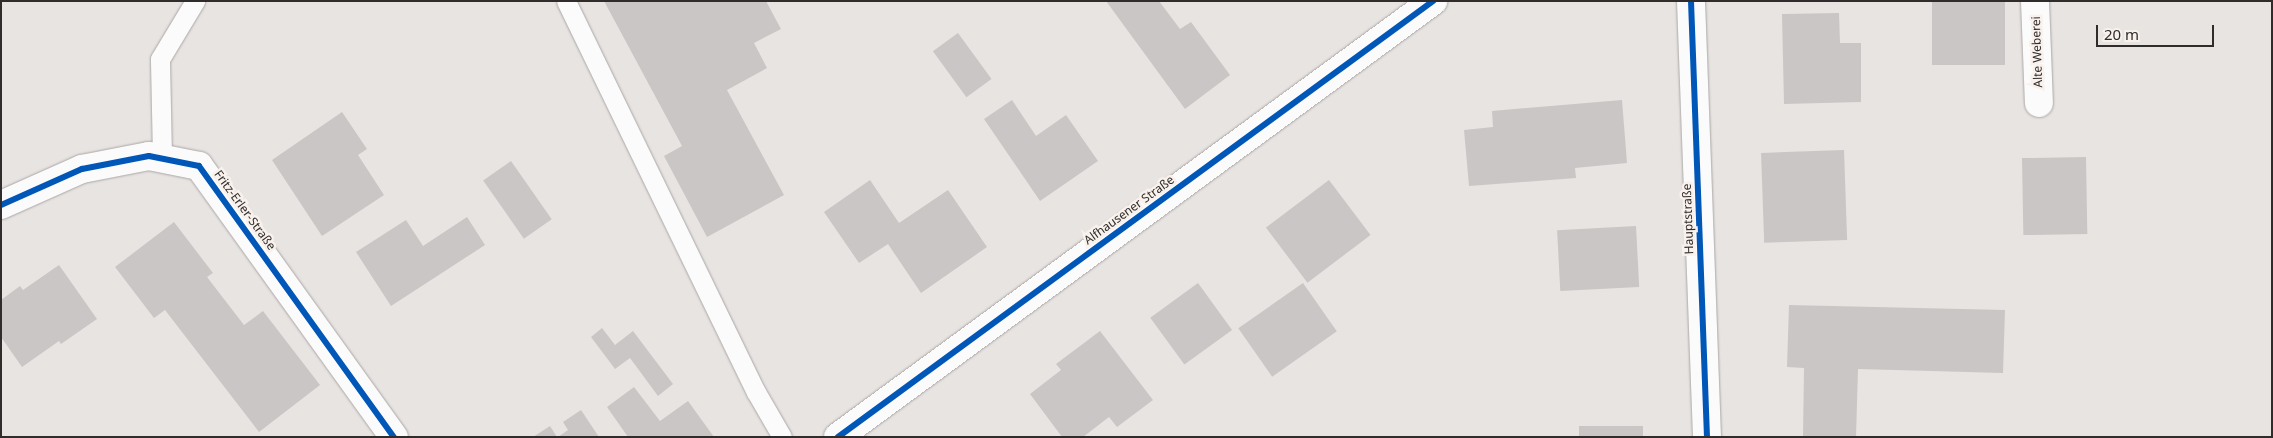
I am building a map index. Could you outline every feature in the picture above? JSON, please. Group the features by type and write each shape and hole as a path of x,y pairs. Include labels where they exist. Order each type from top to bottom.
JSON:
{"street":[{"name":"Alfhausener Straße","path":"850,433 1433,1"},
{"name":"Hauptstraße","path":"1691,1 1707,437"},
{"name":"Alte Weberei","path":"2035,1 2039,103"},
{"name":"Fritz-Erler-Straße","path":"1,205 82,169 149,156 162,157 199,166 394,437"}],"lane":[{"path":"162,157 160,60 195,1"},
{"path":"566,1 756,392 782,437"}],"building":[{"path":"604,1 766,1 781,29 754,43 767,68 727,90 784,195 707,237 664,156 682,146"},
{"path":"1106,1 1159,1 1180,29 1191,22 1230,75 1185,109"},
{"path":"1932,1 2005,1 2005,65 1932,65"},
{"path":"1839,13 1840,43 1861,43 1861,102 1784,104 1782,14"},
{"path":"958,33 992,79 966,97 933,51"},
{"path":"1012,100 1036,136 1066,115 1098,161 1040,201 984,119"},
{"path":"1622,100 1627,163 1575,168 1576,178 1469,186 1464,130 1493,127 1492,111"},
{"path":"342,112 367,149 358,155 384,195 322,236 272,160"},
{"path":"1844,150 1847,240 1764,243 1761,153"},
{"path":"2086,157 2087,234 2023,235 2022,158"},
{"path":"511,161 552,219 524,239 483,181"},
{"path":"870,180 899,223 948,190 987,247 921,293 888,244 859,263 824,212"},
{"path":"1329,180 1371,235 1307,283 1266,228"},
{"path":"467,217 485,245 391,306 356,252 406,220 423,246"},
{"path":"174,222 213,273 207,277 244,325 263,311 320,385 259,432 165,310 154,318 115,267"},
{"path":"1636,226 1639,287 1560,291 1557,230"},
{"path":"59,265 97,319 61,344 59,341 22,367 1,337 1,300 20,286 23,290"},
{"path":"1198,283 1232,330 1184,365 1150,318"},
{"path":"1303,283 1337,331 1272,377 1238,328"},
{"path":"1789,305 2005,310 2003,373 1858,369 1856,437 1803,437 1804,368 1787,367"},
{"path":"602,328 615,345 633,331 673,384 658,396 630,358 615,369 591,337"},
{"path":"1100,331 1153,400 1117,427 1109,417 1083,437 1062,437 1030,394 1061,370 1056,364"},
{"path":"634,387 660,421 688,401 714,437 628,437 607,407"},
{"path":"581,410 599,437 558,437 568,430 563,422"},
{"path":"550,426 557,437 533,437"},
{"path":"1579,426 1643,426 1643,437 1579,437"}],"cycle path":[{"path":"838,437 1433,1"},
{"path":"1691,1 1707,437"},
{"path":"1,205 82,169 149,156 199,166 394,437"}]}
